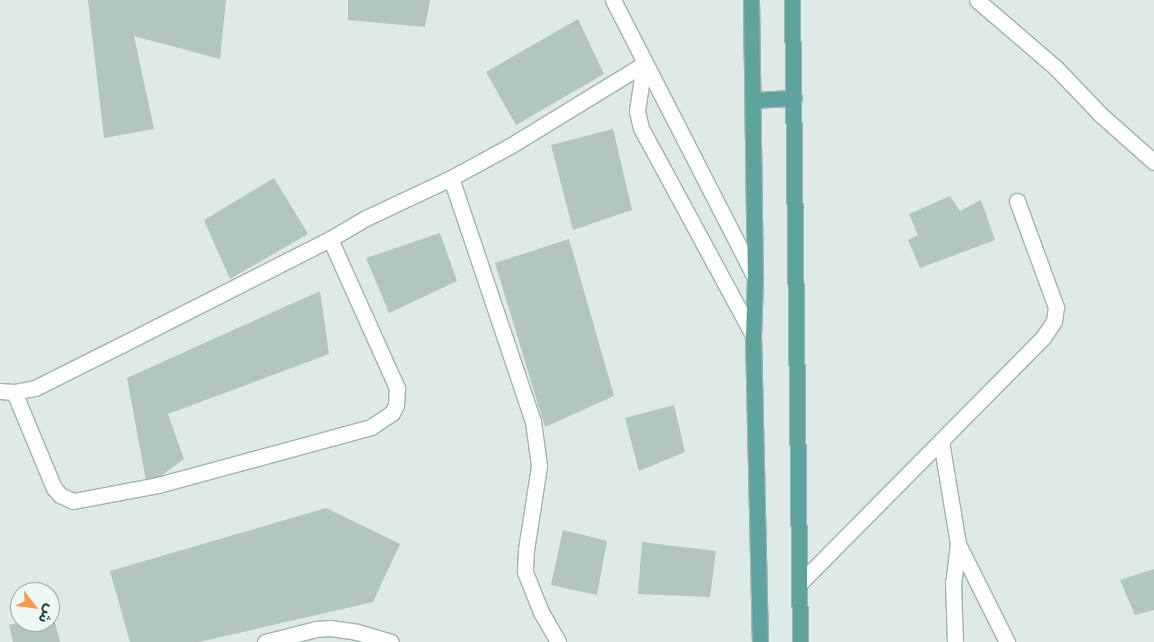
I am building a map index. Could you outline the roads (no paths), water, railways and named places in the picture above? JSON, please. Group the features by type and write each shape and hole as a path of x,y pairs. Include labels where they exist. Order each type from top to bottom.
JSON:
{"main road":[{"path":"751,0 754,100 755,278 753,335 760,642"},
{"path":"794,3 792,177 800,642"},
{"path":"754,100 794,98"}],"street":[{"path":"613,0 644,64 755,278"},
{"path":"977,0 1055,67 1100,114 1154,162"},
{"path":"330,239 397,388 396,405 392,413 371,427 158,485 73,501 60,495 54,488 7,391 27,390 46,383 330,239 398,202 451,178 510,146 644,64"},
{"path":"644,64 637,103 641,128 753,335"},
{"path":"451,178 533,421 539,466 526,550 525,572 541,612 558,642"},
{"path":"799,584 1044,336 1054,322 1056,307 1017,201"},
{"path":"941,441 958,544 953,582 955,642"},
{"path":"958,544 1008,642"},
{"path":"265,642 316,629 330,628 357,632 391,642"}]}
